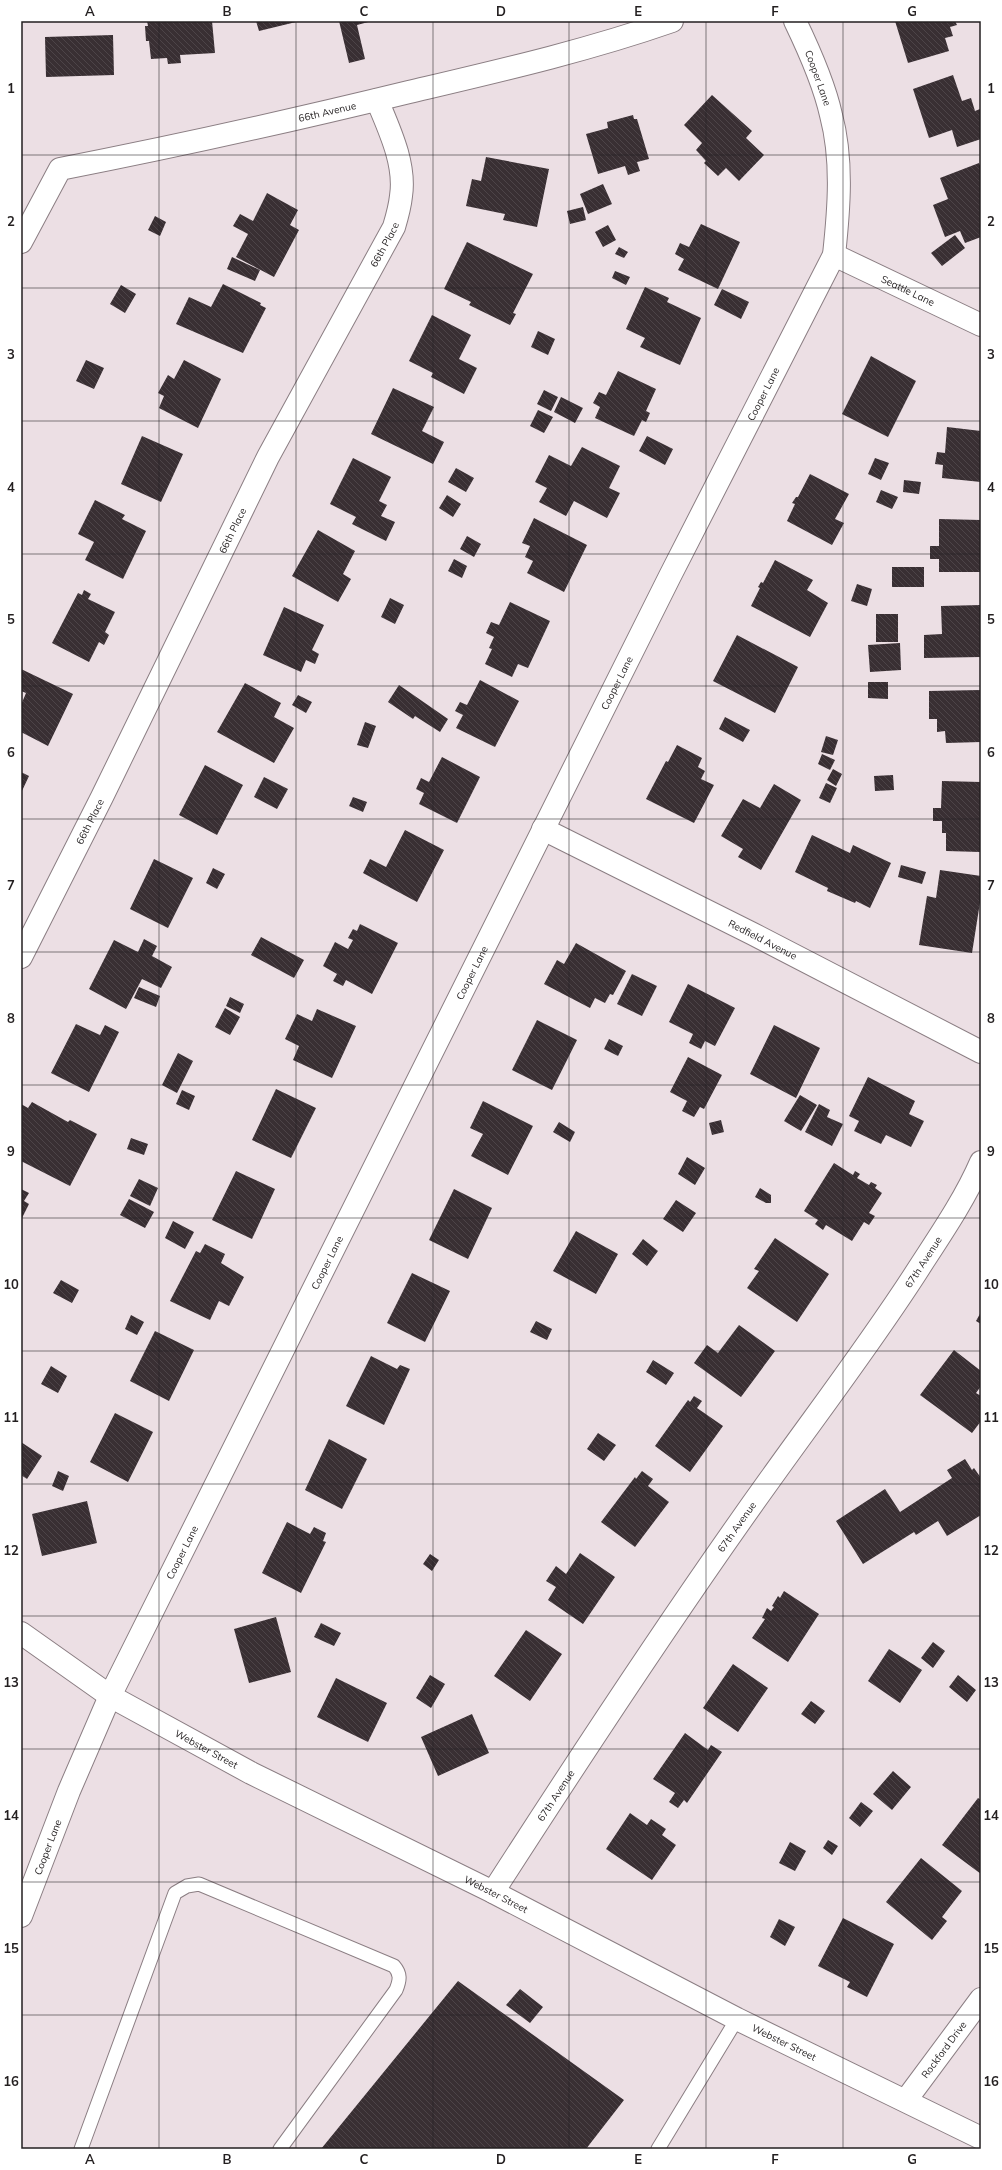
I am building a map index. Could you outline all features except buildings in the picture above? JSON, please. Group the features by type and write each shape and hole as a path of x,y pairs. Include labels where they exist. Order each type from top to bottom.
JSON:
{"street":[{"name":"66th Avenue","path":"21,242 60,169 165,149 377,100 583,50 672,21"},
{"name":"Cooper Lane","path":"21,1916 69,1791 110,1696 680,554 834,255 839,208 838,157 832,115 814,64 795,21"},
{"name":"66th Place","path":"21,957 102,797 268,458 394,227 402,195 400,165 390,130 377,100"},
{"name":"Seattle Lane","path":"834,255 981,326"},
{"name":"Redfield Avenue","path":"543,829 753,934 981,1052"},
{"name":"67th Avenue","path":"493,1892 611,1708 751,1505 890,1314 936,1242 974,1178 981,1162"},
{"name":"Webster Street","path":"21,1633 110,1696 251,1773 493,1892 737,2019 906,2100 981,2138"},
{"name":"Rockford Drive","path":"906,2100 981,1999"}],"lane":[{"path":"81,2149 176,1893 187,1886 199,1884 394,1966 399,1972 400,1981 396,1990 280,2149"},
{"path":"658,2149 737,2019"}]}
